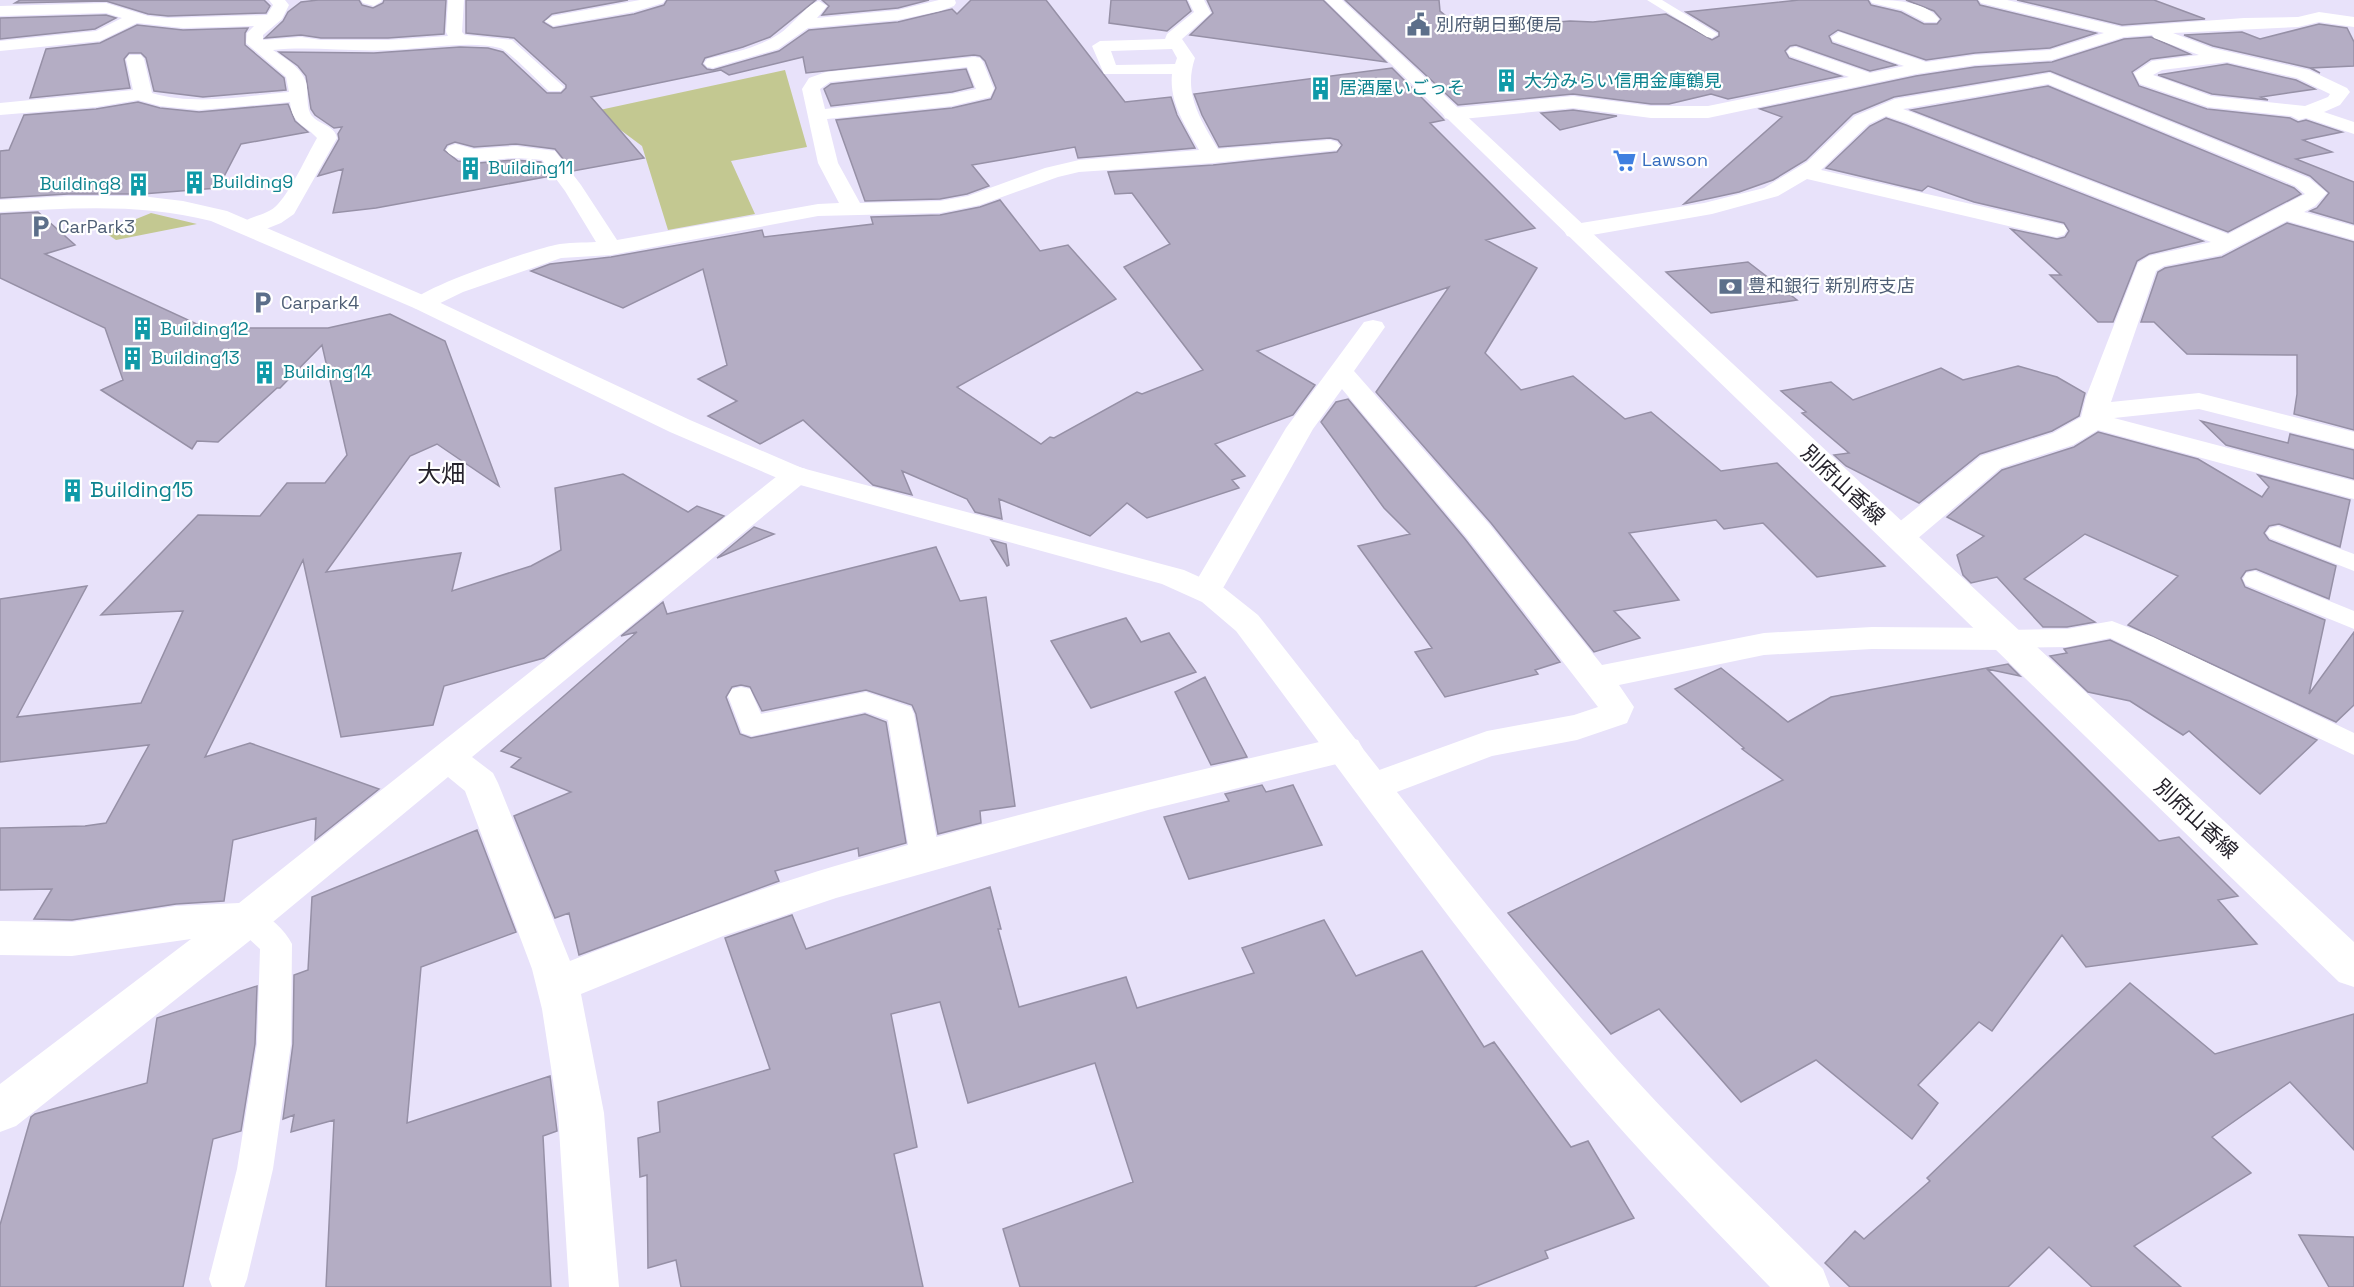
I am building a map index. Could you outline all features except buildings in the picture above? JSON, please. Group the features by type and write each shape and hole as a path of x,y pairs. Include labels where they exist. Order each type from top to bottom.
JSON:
{"street":[{"path":"0,5 10,0"},
{"path":"248,228 286,210 326,143 327,134 306,121 300,111 297,82 293,74 254,43 255,33 272,20 281,5 277,0"},
{"path":"456,0 454,32 460,40"},
{"path":"582,0 593,13"},
{"path":"553,21 657,0"},
{"path":"713,63 772,47 792,36 824,0"},
{"path":"805,23 880,17 937,8 948,3 947,0"},
{"path":"1196,0 1203,13 1173,38 1186,58 1180,69 1180,98 1213,157"},
{"name":"別府山香線","path":"1333,0 2354,969"},
{"path":"1878,0 1907,7 1930,19"},
{"path":"1987,0 2122,32"},
{"path":"2319,17 2314,12 2320,8 2354,5"},
{"path":"0,11 106,8 120,10 133,19 155,23 272,20"},
{"path":"1452,114 1573,102 1651,112 1708,112 1925,68 1974,60 2052,55 2122,32 2244,23 2298,22 2319,17 2354,22"},
{"path":"0,46 72,36 100,36 133,19"},
{"path":"2150,30 2225,57 2303,74 2341,92 2334,101 2307,112 2242,125"},
{"path":"1839,37 1925,68"},
{"path":"257,46 301,42 321,45 388,45 460,40 506,44 555,87"},
{"path":"1175,44 1100,46 1110,70 1180,69"},
{"path":"1796,52 1870,79"},
{"path":"2225,57 2158,64 2143,73 2146,80 2208,101 2307,112 2354,128"},
{"path":"135,59 144,96 158,102 233,102 299,96"},
{"path":"817,115 952,100 984,93 985,89 974,62 826,77 815,82 812,89 817,115 828,163 853,209"},
{"path":"1575,231 1704,209 1771,192 1814,166 1862,120 1902,103 2050,78 2302,182 2317,193 2308,202 2213,250 2157,261 2146,268 2099,397 2095,417"},
{"path":"0,109 85,102 143,93"},
{"path":"1885,110 1914,119 2230,242"},
{"path":"2188,135 2221,129"},
{"path":"422,303 455,287 558,251 611,248 818,210 940,207 973,201 1052,172 1079,166 1330,146"},
{"path":"456,150 473,155 516,152 548,155 574,189 611,248"},
{"path":"1804,172 2056,230"},
{"path":"0,206 76,202 141,202 201,211 248,228 422,303 680,426 796,475 1173,577 1207,590 1247,623 1522,977 1602,1074 1805,1287"},
{"path":"2285,214 2354,233"},
{"path":"1207,590 1300,428 1373,327"},
{"path":"1341,372 1471,522 1617,707 1615,714 1608,718 1577,727 1487,744 1373,787"},
{"path":"1899,538 1991,462 2062,439 2095,417 2199,401 2354,440"},
{"path":"2095,417 2354,490"},
{"path":"4,1115 796,475"},
{"path":"1595,678 1764,644 1872,638 2006,639"},
{"path":"556,985 722,920 835,882 1148,796 1345,749"},
{"path":"447,757 480,783 553,969 563,1009 581,1113 594,1287"},
{"path":"0,938 72,939 176,923 248,919"}],"lane":[{"path":"1653,0 1712,34"},
{"path":"2278,533 2354,563"},
{"path":"2255,579 2354,621"},
{"path":"2006,639 2067,638 2112,629 2354,745"},
{"path":"741,696 752,726 866,702 901,714 926,857"},
{"path":"228,1279 255,1169 274,1044 276,944 248,919"}],"green space":[{"path":"785,70 807,147 731,161 755,214 668,230 642,146 595,111"},
{"path":"151,213 197,224 116,240 104,232"}],"place":[{"name":"別府朝日郵便局","path":"1418,25"},
{"name":"大分みらい信用金庫鶴見","path":"1506,81"},
{"name":"居酒屋いごっそ","path":"1321,88"},
{"name":"Lawson","path":"1624,160"},
{"name":"Building11","path":"470,168"},
{"name":"Building9","path":"194,182"},
{"name":"Building8","path":"139,184"},
{"name":"CarPark3","path":"40,227"},
{"name":"豊和銀行 新別府支店","path":"1730,286"},
{"name":"Carpark4","path":"263,303"},
{"name":"Building12","path":"142,329"},
{"name":"Building13","path":"133,358"},
{"name":"Building14","path":"265,372"},
{"name":"Building15","path":"72,490"}],"district":[{"name":"大畑","path":"441,474"}]}
